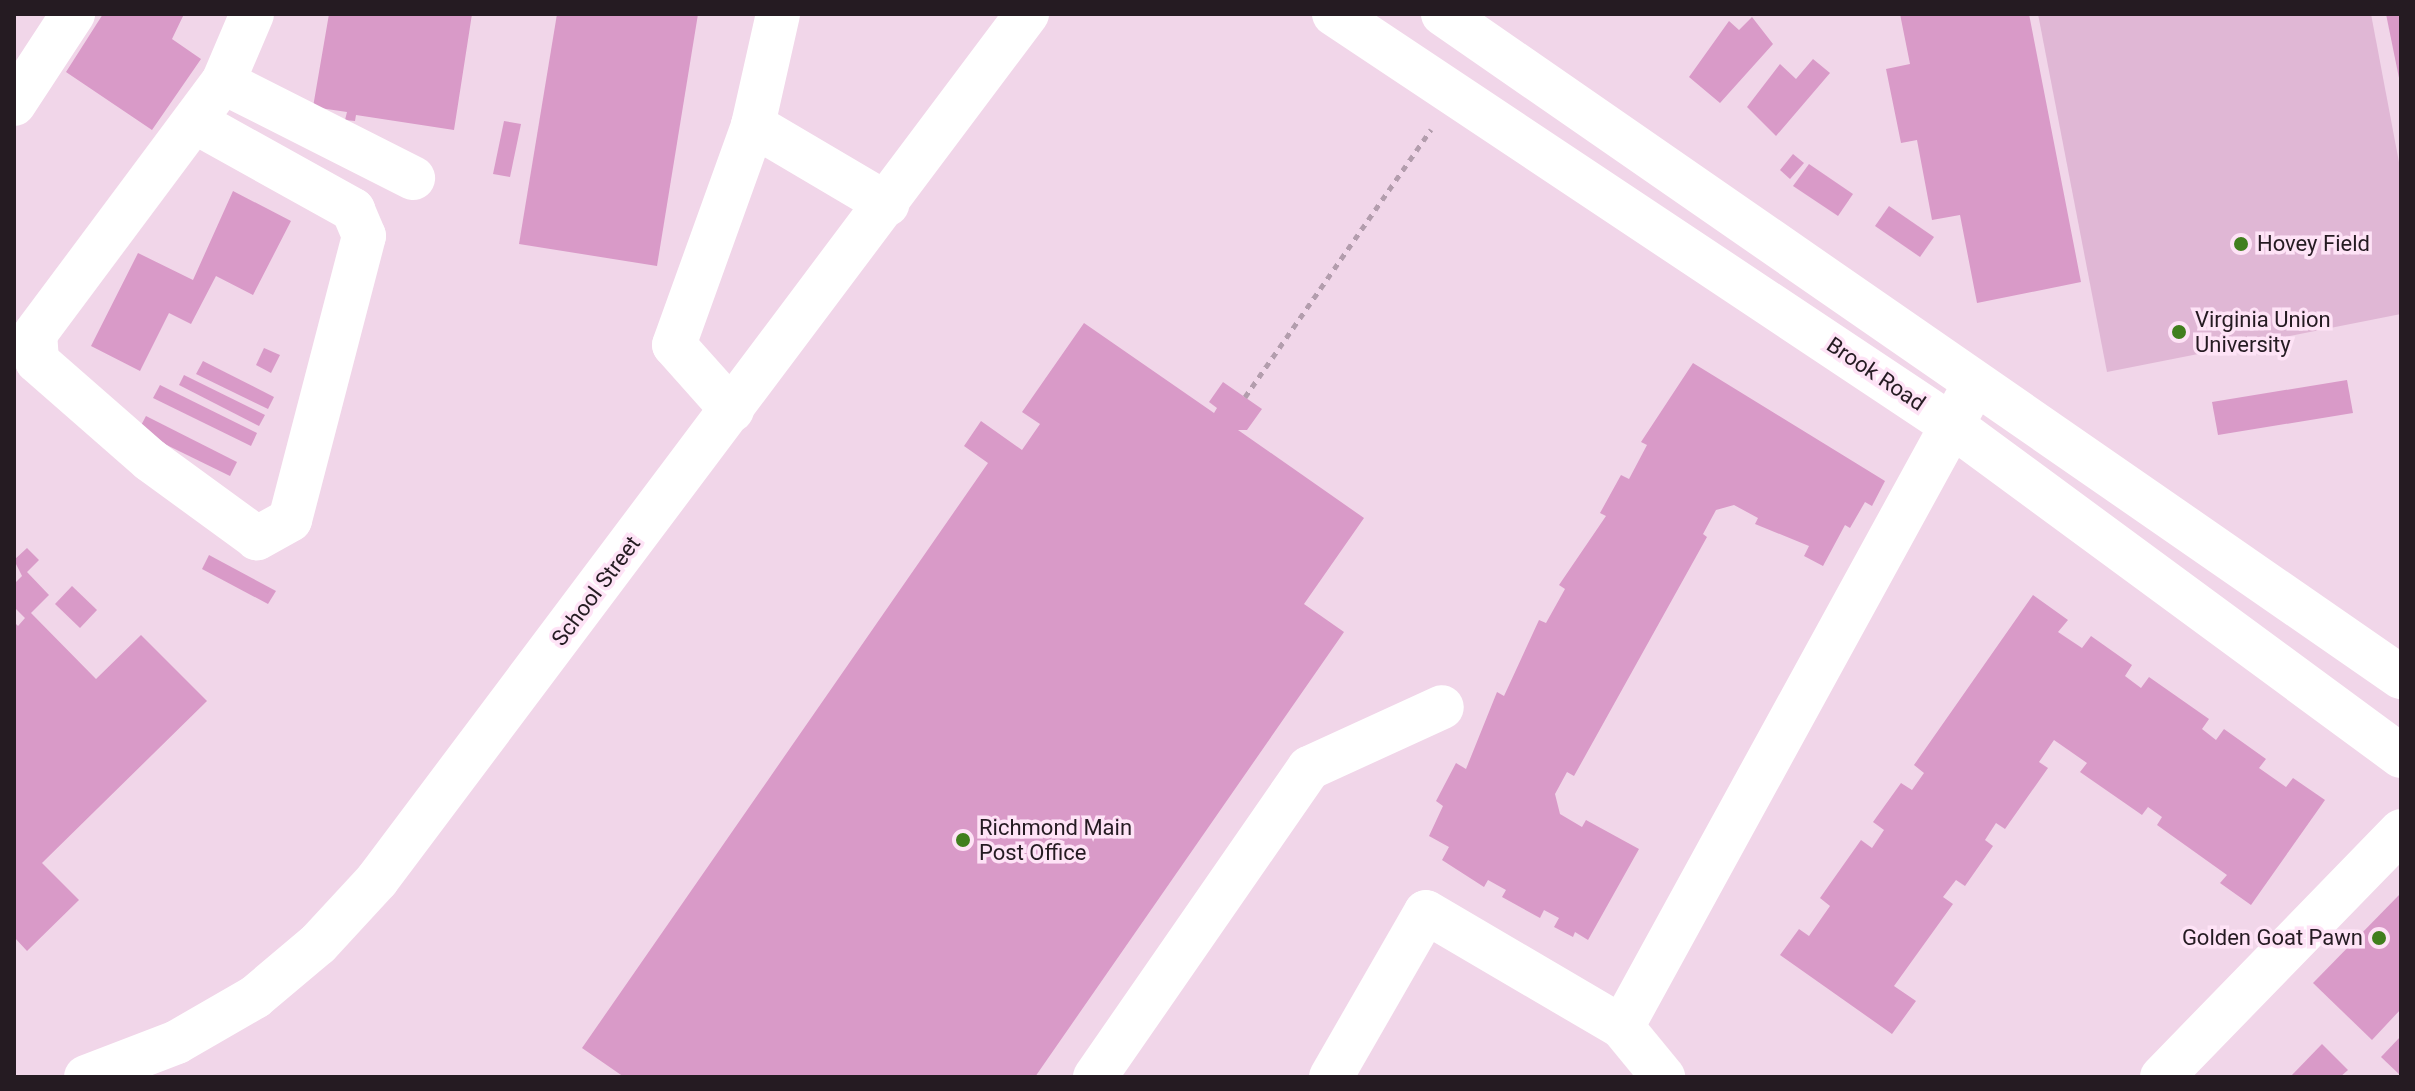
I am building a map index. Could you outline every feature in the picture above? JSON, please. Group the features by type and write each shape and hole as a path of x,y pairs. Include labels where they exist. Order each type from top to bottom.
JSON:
{"main road":[{"path":"197,123 353,210 364,236 290,520 257,538 150,460 37,361 35,334 197,123 223,82 252,14"},
{"path":"732,410 674,345 753,125 778,14"},
{"name":"School Street","path":"86,1077 213,1023 318,944 415,832 1027,14"},
{"name":"Brook Road","path":"1334,14 1954,427 2401,756"},
{"path":"1443,14 2401,677"},
{"path":"14,104 67,16"},
{"path":"223,82 413,178"},
{"path":"753,125 887,204"},
{"path":"1622,1027 1954,427 1975,383"},
{"path":"1095,1077 1309,768 1442,707"},
{"path":"2162,1077 2401,831"},
{"path":"1331,1077 1426,912 1622,1027 1663,1077"}],"path":[{"path":"1245,397 1431,129"}],"shaded area":[{"name":"Hovey Field","path":"2038,14 2371,14 2401,173 2401,314 2107,372"}],"building":[{"path":"103,14 184,14 172,39 201,59 152,130 66,72"},
{"path":"329,14 472,14 454,130 356,115 355,121 345,120 347,112 313,107"},
{"path":"557,14 698,14 657,266 519,244"},
{"path":"1900,14 2029,14 2081,282 1977,303 1960,215 1932,220 1917,140 1901,143 1886,69 1910,64"},
{"path":"2386,14 2401,14 2401,83 2400,83"},
{"path":"1752,17 1773,44 1720,103 1689,77 1729,21 1739,30"},
{"path":"1813,59 1830,73 1776,136 1747,107 1780,64 1796,79"},
{"path":"504,121 521,124 510,177 493,174"},
{"path":"1793,154 1804,163 1790,179 1780,170"},
{"path":"1809,164 1853,194 1838,216 1793,186"},
{"path":"233,191 291,221 253,295 216,276 191,324 169,313 140,371 91,346 138,253 193,280"},
{"path":"1889,206 1934,237 1920,257 1875,226"},
{"name":"Richmond Main Post Office","path":"1084,323 1214,413 1217,408 1209,402 1223,382 1262,409 1247,430 1238,430 1364,518 1304,604 1344,632 1035,1077 624,1077 582,1048 988,463 964,446 981,421 1022,450 1040,424 1022,412"},
{"path":"264,348 280,355 271,373 256,365"},
{"path":"203,361 274,397 268,409 196,374"},
{"path":"1693,363 1885,481 1872,506 1865,502 1850,528 1845,525 1823,566 1804,556 1809,546 1755,524 1758,518 1734,505 1716,510 1703,534 1707,537 1574,776 1567,772 1555,794 1560,814 1582,827 1586,820 1639,849 1588,940 1575,932 1573,937 1554,927 1559,918 1544,910 1540,918 1502,897 1506,890 1488,880 1484,887 1442,860 1449,847 1429,836 1443,806 1436,801 1456,763 1466,769 1497,692 1504,696 1539,620 1546,623 1565,589 1559,585 1606,516 1600,513 1621,475 1629,479 1647,445 1641,442"},
{"path":"184,375 265,415 259,426 179,385"},
{"path":"2347,380 2353,413 2218,435 2212,402"},
{"path":"160,385 257,433 251,446 153,398"},
{"path":"146,416 237,462 230,476 138,431"},
{"path":"27,548 39,560 27,572 49,595 31,613 96,679 141,635 207,701 42,863 79,900 27,951 14,937 14,622 18,626 25,618 14,607 14,584 22,576 14,560"},
{"path":"209,555 276,591 268,604 202,569"},
{"path":"72,586 97,610 80,628 55,604"},
{"path":"2033,595 2068,620 2058,632 2082,648 2091,636 2132,665 2125,676 2141,688 2149,677 2209,719 2202,729 2216,740 2224,729 2266,759 2259,768 2286,787 2293,778 2325,800 2251,905 2220,883 2227,875 2157,825 2162,817 2148,807 2142,815 2080,772 2087,763 2054,740 2039,762 2048,768 2005,829 1996,823 1985,840 1993,846 1965,886 1956,880 1943,897 1953,904 1894,986 1916,1001 1892,1034 1780,955 1799,929 1809,936 1830,906 1820,898 1861,840 1872,848 1884,830 1873,822 1901,783 1912,790 1924,773 1914,765"},
{"name":"Golden Goat Pawn","path":"2401,893 2401,1009 2372,1040 2313,983"},
{"path":"2401,1036 2401,1076 2381,1057"},
{"path":"2322,1044 2348,1070 2340,1077 2290,1077"}],"place":[{"name":"Hovey Field","path":"2241,244"},
{"name":"Virginia Union University","path":"2179,332"},
{"name":"Richmond Main Post Office","path":"963,840"},
{"name":"Golden Goat Pawn","path":"2379,938"}]}
